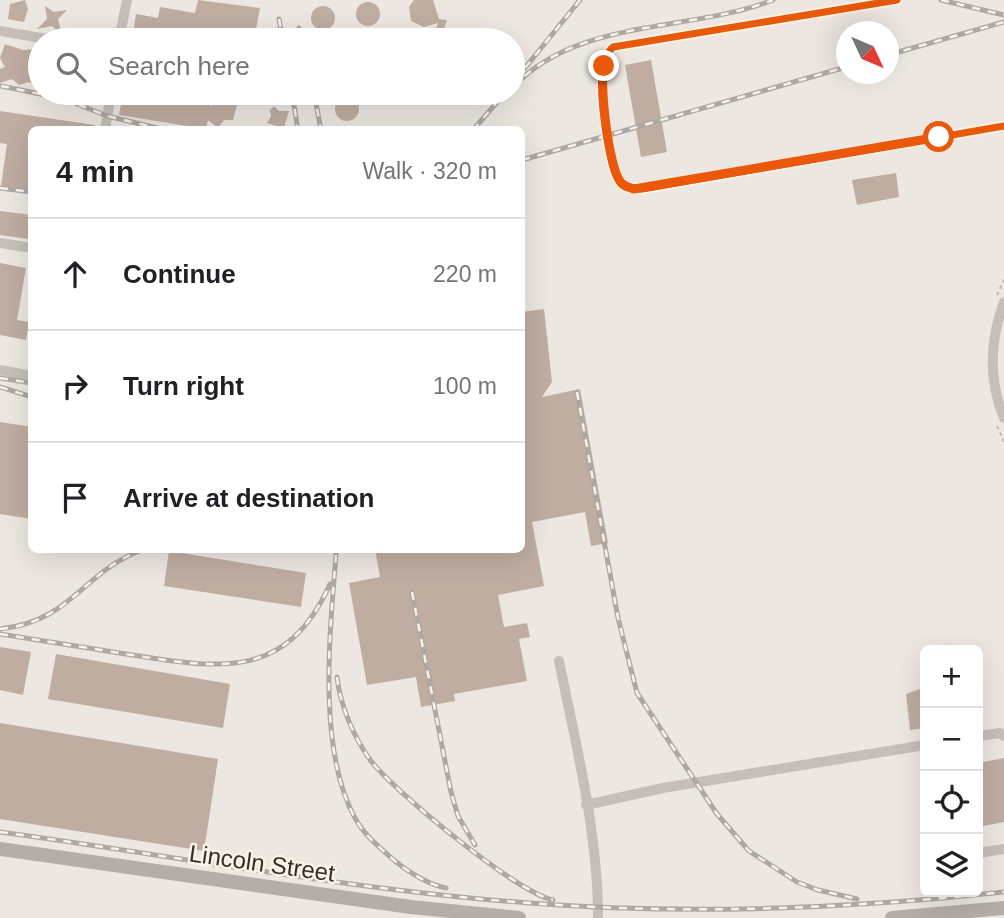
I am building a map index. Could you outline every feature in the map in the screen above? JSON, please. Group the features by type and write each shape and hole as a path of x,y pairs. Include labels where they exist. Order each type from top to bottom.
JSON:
{"main road":[{"name":"Lincoln Street","path":"0,849 411,907 519,918"},
{"path":"892,918 1004,908"}],"street":[{"path":"121,28 127,0"},
{"path":"897,0 613,47 607,52 601,88 620,183 626,187 642,189 1004,126"},
{"path":"0,31 28,36"},
{"path":"106,126 109,105"},
{"path":"0,243 28,247"},
{"path":"1004,302 994,329 992,365 998,404 1004,418"},
{"path":"0,370 28,375"},
{"path":"559,661 586,805 598,887 598,918"},
{"path":"983,735 1000,733 1004,736"},
{"path":"586,805 663,788 920,747"},
{"path":"983,852 1004,849"}],"building":[{"path":"25,0 28,9 24,22 8,19 10,4"},
{"path":"198,0 260,8 256,28 134,28 136,14 158,18 160,7 195,13"},
{"path":"414,0 433,0 439,19 447,20 444,28 436,28 438,23 424,27 411,21 409,7"},
{"path":"368,2 376,6 380,14 376,22 368,26 360,22 356,14 360,6"},
{"path":"45,6 54,12 67,10 58,19 60,28 38,28 47,19"},
{"path":"319,7 327,7 334,14 334,22 328,28 318,28 312,22 312,14"},
{"path":"5,44 28,50 28,82 19,85 12,79 0,83 0,69 5,67 0,58"},
{"path":"651,60 667,152 641,157 625,65"},
{"path":"121,105 237,105 233,120 224,120 220,126 208,120 207,126 187,126 119,115"},
{"path":"336,105 358,105 358,113 351,120 343,120 336,113"},
{"path":"274,106 279,111 289,111 285,126 267,123 271,116 270,110"},
{"path":"0,111 95,125 28,126 28,189 1,186 7,144 0,143"},
{"path":"896,173 899,197 857,205 852,180"},
{"path":"0,211 28,214 28,239 0,235"},
{"path":"0,263 26,268 17,320 28,322 28,328 26,340 0,335"},
{"path":"544,309 552,382 542,397 580,389 608,543 591,546 585,512 532,522 544,586 498,595 504,627 527,623 530,637 519,639 527,681 454,694 455,701 421,707 416,677 367,685 349,583 380,577 376,553 525,553 525,312"},
{"path":"0,422 28,426 28,518 0,514"},
{"path":"169,553 306,573 301,607 164,586"},
{"path":"0,647 31,652 23,695 0,690"},
{"path":"56,654 230,684 223,728 48,699"},
{"path":"920,689 920,729 910,730 906,694"},
{"path":"0,723 218,759 204,851 0,819"},
{"path":"1004,758 1004,822 983,826 983,771 983,762"}],"railway":[{"path":"525,68 580,0"},
{"path":"525,77 540,65 570,49 602,37 706,18 773,0"},
{"path":"941,0 1004,15"},
{"path":"279,19 281,28"},
{"path":"899,52 1004,22"},
{"path":"525,159 836,70"},
{"path":"1,86 28,91"},
{"path":"80,105 107,116 149,126"},
{"path":"294,105 297,126"},
{"path":"316,105 320,126"},
{"path":"476,126 495,105"},
{"path":"0,188 28,192"},
{"path":"0,378 28,382"},
{"path":"0,387 28,396"},
{"path":"577,392 618,618 637,693 717,814 749,851 797,882 857,899"},
{"path":"0,629 25,624 45,616 105,570 135,553"},
{"path":"336,555 329,689 335,758 343,790 355,818 378,846 413,874 446,888"},
{"path":"0,634 164,660 222,664 248,661 272,652 293,638 313,615 330,584"},
{"path":"412,592 451,792 458,816 475,845"},
{"path":"337,677 341,699 354,732 371,761 384,776 485,861 536,893 553,900"},
{"path":"0,832 396,890 588,907 707,909 826,906 1004,892"}],"cycle path":[{"path":"897,0 613,47 606,57 603,72 603,113 610,154 620,183 626,187 642,189 1004,126"}],"route":[{"path":"604,66 601,77 602,101 617,177 620,183 634,189 939,137"}]}
